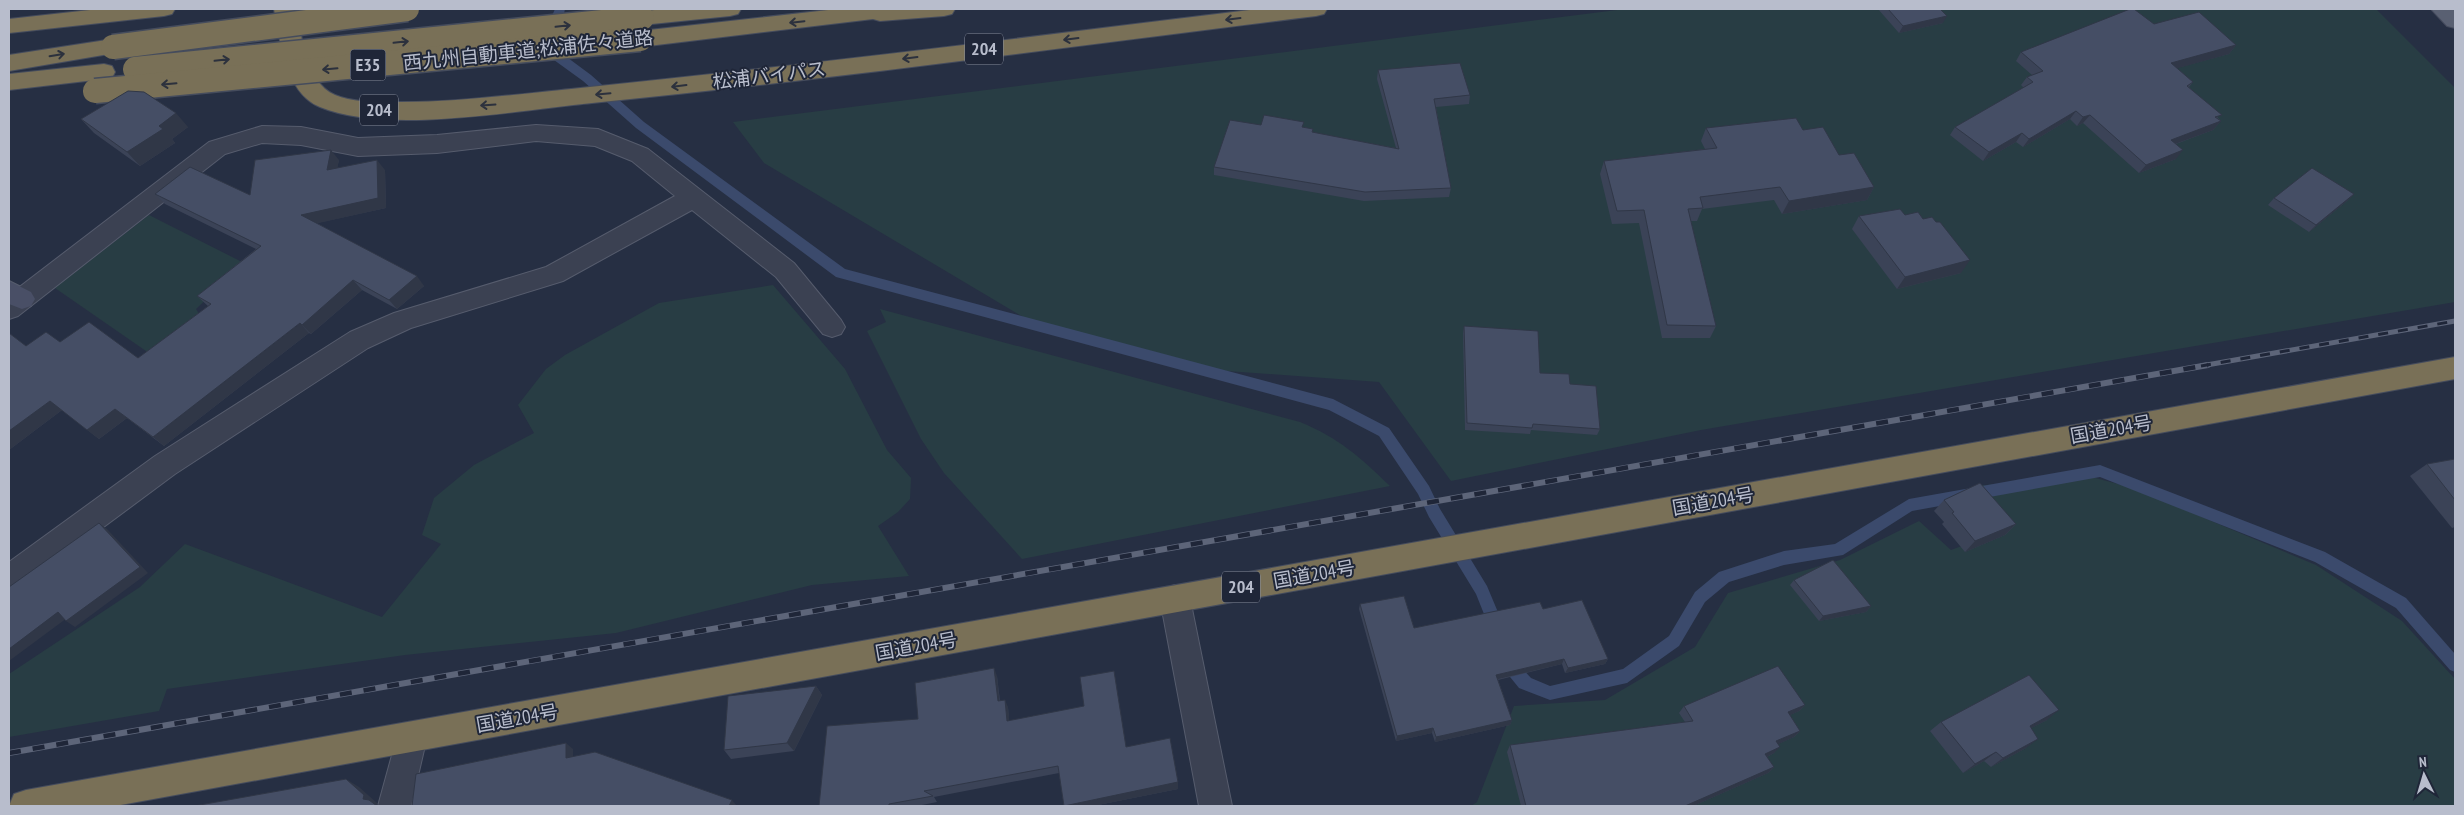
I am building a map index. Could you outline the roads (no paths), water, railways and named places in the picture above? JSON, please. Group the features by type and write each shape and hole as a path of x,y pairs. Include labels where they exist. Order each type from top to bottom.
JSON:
{"highway":[{"path":"9,26 164,9"},
{"name":"松浦バイパス","path":"285,9 297,63 308,84 324,100 351,108 425,110 651,90 1316,9"},
{"path":"9,63 113,47 407,9"},
{"name":"西九州自動車道;松浦佐々道路","path":"641,28 730,9"},
{"name":"西九州自動車道;松浦佐々道路","path":"9,82 100,82 641,28 823,19 898,9"},
{"path":"823,19 944,9"},
{"name":"西九州自動車道;松浦佐々道路","path":"9,101 100,82"},
{"name":"国道204号","path":"26,806 2455,368"}],"main road":[{"path":"2442,9 2455,21"}],"street":[{"path":"13,300 217,148 262,134 301,136 358,147 437,144 536,133 598,138 640,155 785,270 832,327"},
{"path":"9,579 166,465 359,340 403,320 554,274 694,198"},
{"path":"1175,599 1216,806"},
{"path":"394,806 411,737"}],"waterway":[{"path":"560,9 557,18 558,57 587,78 640,125 841,273 1333,405 1384,432 1424,490 1434,513 1482,591 1497,629"},
{"path":"1509,661 1511,667 1525,683 1550,693 1627,676 1674,641 1700,597 1724,577 1784,558 1838,550 1909,505 2100,471 2320,557 2401,603 2455,665"}],"railway":[{"path":"2201,366 2455,321"},
{"path":"9,753 2208,365"}]}
